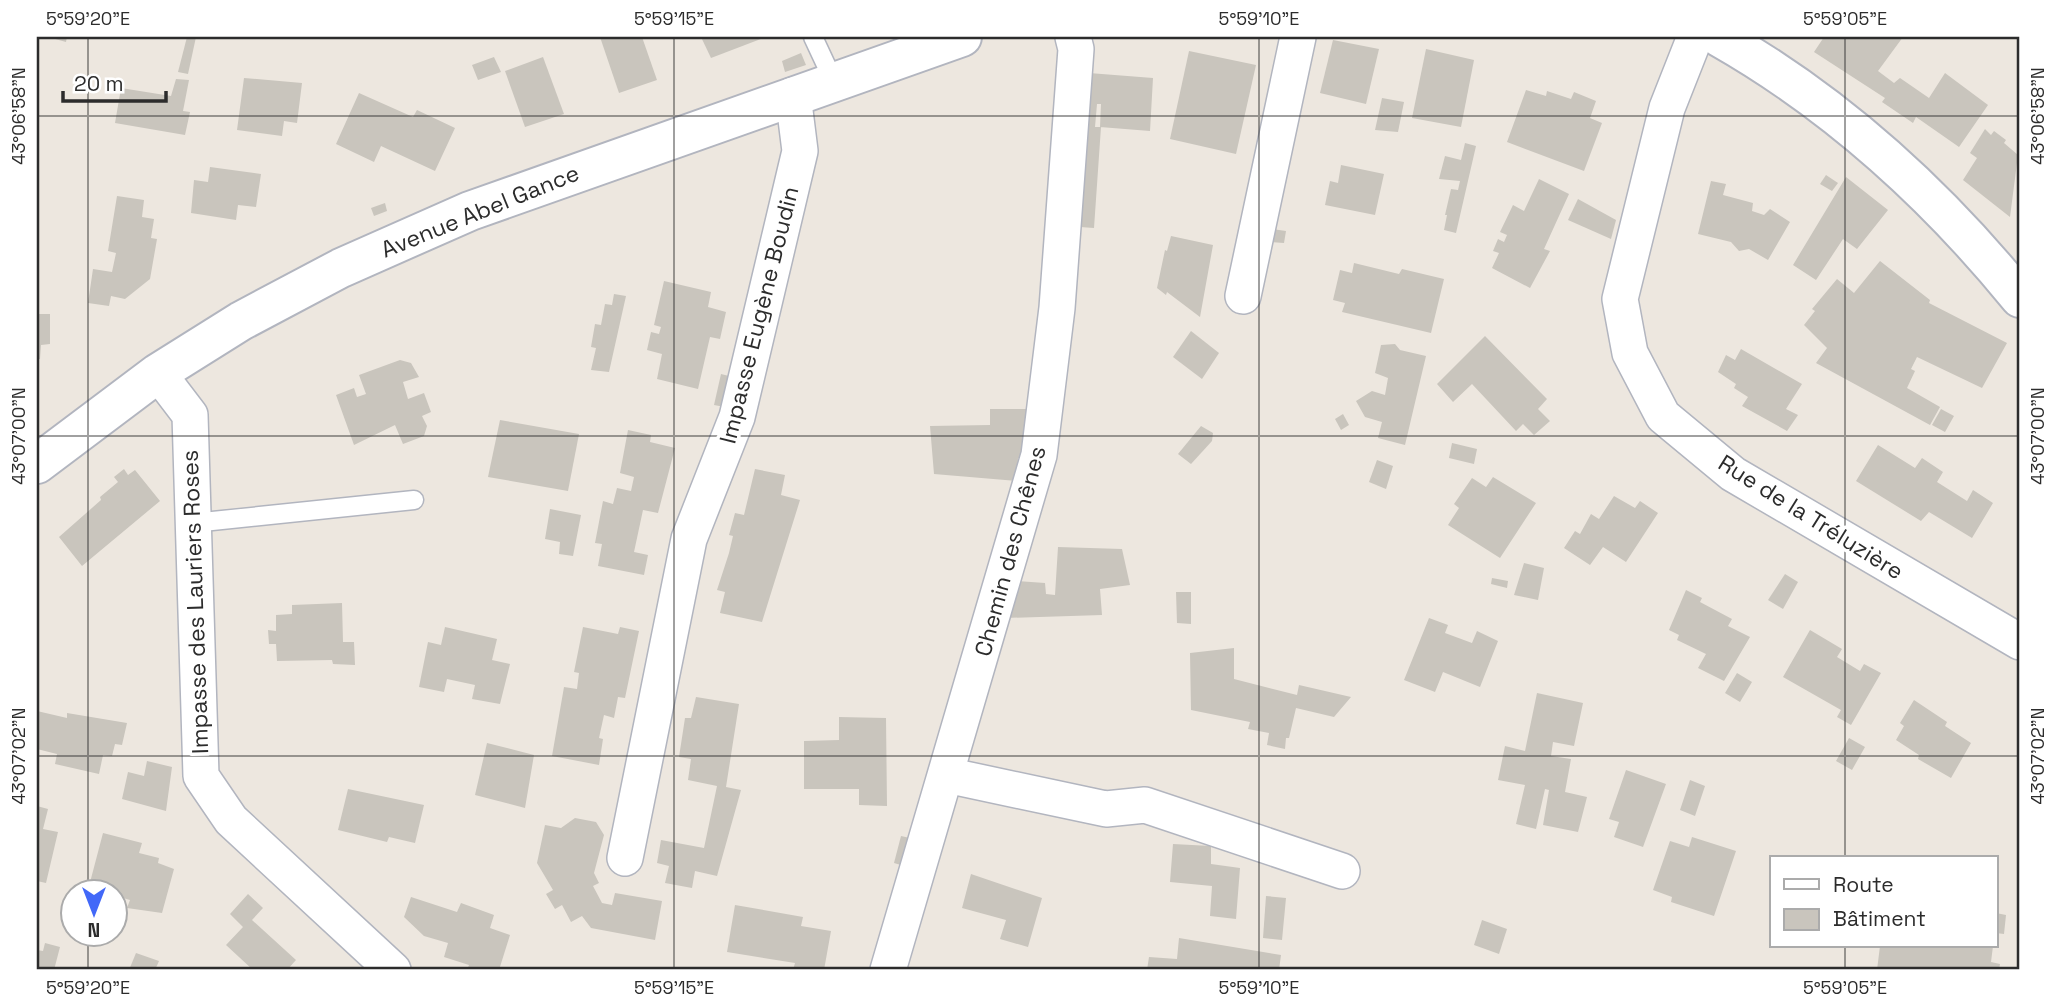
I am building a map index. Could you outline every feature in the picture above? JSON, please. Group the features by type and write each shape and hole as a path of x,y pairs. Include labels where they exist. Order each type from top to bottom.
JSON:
{"main road":[{"name":"Avenue Abel Gance","path":"37,464 158,373 242,321 341,268 470,211 962,37"},
{"path":"1719,37 1819,102 1908,177 1981,250 2020,298"}],"street":[{"name":"Chemin des Chênes","path":"887,970 1039,455 1057,308 1076,49 1073,37"},
{"path":"1243,296 1298,37"},
{"name":"Rue de la Tréluzière","path":"1695,37 1667,108 1620,299 1630,353 1663,416 1733,474 2020,642"},
{"name":"Impasse Eugène Boudin","path":"625,858 689,539 737,417 800,151 793,95"},
{"name":"Impasse des Lauriers Roses","path":"158,373 190,415 201,776 231,820 393,970"},
{"path":"946,775 1106,809 1145,805 1342,871"}],"lane":[{"path":"813,37 834,82"},
{"path":"193,523 414,500"}],"building":[{"path":"48,37 67,37 66,42"},
{"path":"187,37 196,37 188,74 178,72"},
{"path":"600,37 642,37 657,80 619,93"},
{"path":"701,37 766,37 711,58"},
{"path":"1824,37 1903,37 1878,71 1894,83 1900,78 1929,98 1945,73 1988,105 1959,147 1916,117 1913,123 1882,102 1885,98 1814,52"},
{"path":"1333,40 1379,49 1366,104 1320,93"},
{"path":"1426,49 1474,60 1461,127 1412,118"},
{"path":"1189,51 1256,65 1236,154 1170,139"},
{"path":"801,53 806,65 785,72 782,61"},
{"path":"494,57 501,72 478,80 472,65"},
{"path":"543,57 564,114 525,127 505,71"},
{"path":"1089,73 1153,78 1150,131 1101,127 1094,228 1080,227","holes":["1097,104 1101,104 1100,127 1095,127"]},
{"path":"244,78 302,83 297,123 284,121 282,136 237,130"},
{"path":"176,79 189,80 183,111 190,112 185,135 115,123 121,88 171,96"},
{"path":"1526,90 1546,96 1547,91 1571,99 1574,92 1596,101 1590,118 1602,123 1584,171 1507,142"},
{"path":"359,93 413,117 417,110 455,128 435,171 381,146 374,162 336,144"},
{"path":"1382,98 1404,102 1398,132 1375,130"},
{"path":"1985,129 1991,135 1994,131 2006,140 2004,143 2018,155 2010,217 1963,180 1977,158 1970,153"},
{"path":"1465,143 1476,146 1456,233 1444,230 1445,215 1451,189 1458,190 1460,181 1439,179 1445,156 1461,160"},
{"path":"1341,165 1384,174 1375,215 1325,205 1330,181 1338,183"},
{"path":"210,167 261,174 256,207 238,205 236,220 191,213 194,180 208,182"},
{"path":"1826,175 1838,183 1832,191 1820,184"},
{"path":"1846,177 1888,210 1857,249 1843,239 1816,280 1793,265"},
{"path":"1539,179 1569,194 1544,249 1550,251 1530,288 1492,268 1499,253 1493,251 1498,239 1504,242 1507,235 1500,232 1513,205 1524,211"},
{"path":"1711,181 1726,184 1723,195 1753,203 1752,211 1764,215 1770,209 1790,222 1768,260 1749,249 1739,251 1731,242 1698,234"},
{"path":"117,196 144,200 142,217 154,219 151,238 157,239 150,279 125,299 111,296 109,306 88,303 93,269 112,272 116,253 108,251"},
{"path":"1578,199 1616,220 1611,239 1568,220"},
{"path":"385,203 387,211 374,216 371,208"},
{"path":"1272,229 1286,231 1284,243 1270,242"},
{"path":"1171,236 1213,245 1200,317 1167,292 1166,295 1157,288 1165,250 1167,251"},
{"path":"1880,261 1930,300 1929,303 2007,343 1982,388 1917,357 1911,369 1915,371 1907,388 1940,407 1930,425 1816,363 1827,348 1804,325 1815,311 1812,309 1837,279 1854,293"},
{"path":"1354,263 1399,274 1402,269 1444,279 1431,333 1342,312 1345,303 1333,300 1340,270 1352,273"},
{"path":"664,281 711,292 708,307 726,312 720,339 710,337 698,389 657,379 662,354 647,350 651,332 659,334 661,327 654,325"},
{"path":"614,294 626,296 609,372 591,370 596,348 591,347 595,324 601,325 605,304 612,305"},
{"path":"37,314 50,314 50,344 41,345 40,359 37,359"},
{"path":"1191,331 1219,353 1202,379 1173,357"},
{"path":"1485,336 1547,399 1538,409 1550,421 1534,435 1523,424 1516,431 1472,384 1453,402 1437,384"},
{"path":"1395,344 1400,350 1426,356 1405,445 1378,438 1382,422 1365,417 1356,401 1372,391 1385,395 1388,378 1375,373 1381,345"},
{"path":"1741,349 1802,384 1786,409 1798,415 1787,431 1742,406 1748,397 1734,388 1736,384 1718,372 1726,355 1735,360"},
{"path":"400,360 411,363 419,377 403,382 408,399 424,393 431,412 422,416 427,426 424,436 403,444 395,425 354,445 336,395 354,388 357,397 366,394 359,375"},
{"path":"721,374 737,378 730,408 714,405"},
{"path":"990,409 1027,409 1027,457 1018,458 1017,481 934,474 930,426 990,425"},
{"path":"1941,409 1954,416 1945,432 1932,425"},
{"path":"1343,414 1349,425 1341,430 1335,419"},
{"path":"500,420 579,434 568,491 488,477"},
{"path":"1201,426 1213,433 1212,441 1191,464 1178,454"},
{"path":"628,430 651,435 650,442 675,448 658,513 643,510 634,552 648,555 644,575 598,566 602,544 595,543 603,501 613,504 617,488 631,491 634,477 620,473"},
{"path":"1452,443 1477,449 1474,464 1449,458"},
{"path":"1878,445 1915,468 1922,458 1943,472 1937,482 1967,501 1973,490 1993,503 1972,538 1929,512 1921,521 1856,481"},
{"path":"1377,460 1393,466 1386,489 1369,482"},
{"path":"124,469 128,475 135,470 160,501 82,566 59,537 101,500 100,497 118,482 114,477"},
{"path":"755,469 785,475 781,495 800,500 762,622 720,613 725,592 717,590 733,536 729,535 735,513 744,515"},
{"path":"1493,477 1536,503 1500,558 1448,525 1459,508 1454,504 1472,478 1486,487"},
{"path":"1614,496 1635,508 1640,501 1658,513 1626,562 1603,547 1590,565 1564,548 1575,531 1580,534 1591,514 1599,519"},
{"path":"550,509 581,515 573,556 559,554 560,542 545,539"},
{"path":"1058,547 1122,549 1130,585 1100,589 1102,615 1005,618 1017,581 1045,583 1046,594 1055,595"},
{"path":"1524,563 1544,568 1538,600 1514,595"},
{"path":"1785,574 1798,582 1783,609 1768,600"},
{"path":"1492,578 1508,581 1507,588 1491,584"},
{"path":"1686,590 1702,598 1700,602 1732,619 1728,626 1750,637 1724,681 1698,668 1706,654 1677,640 1679,635 1669,630"},
{"path":"1176,592 1191,592 1191,624 1177,623"},
{"path":"342,603 343,642 354,642 355,665 333,664 332,660 277,661 276,644 269,644 268,630 276,631 276,615 292,614 292,605"},
{"path":"1429,618 1448,625 1445,633 1472,643 1477,631 1498,641 1480,687 1443,672 1435,692 1404,680"},
{"path":"445,627 497,639 492,660 510,664 500,704 472,699 475,685 447,679 444,692 419,687 428,642 441,645"},
{"path":"583,627 618,634 620,627 639,631 625,698 618,697 614,718 604,715 599,738 603,739 599,765 552,756 564,687 577,689 579,673 574,672"},
{"path":"1810,630 1842,649 1837,657 1860,671 1864,664 1881,673 1851,725 1837,717 1841,710 1783,677"},
{"path":"1234,648 1234,679 1297,695 1299,685 1351,697 1334,717 1296,708 1285,749 1267,745 1269,733 1248,729 1250,722 1191,710 1190,653"},
{"path":"1737,673 1752,682 1740,702 1725,693"},
{"path":"1537,693 1583,703 1574,746 1553,742 1551,756 1571,759 1565,792 1587,797 1578,832 1543,825 1549,790 1545,789 1536,829 1516,824 1525,785 1498,780 1505,746 1525,751"},
{"path":"696,697 739,704 726,787 741,790 717,876 695,871 692,888 665,883 669,866 657,863 661,840 704,848 717,786 688,780 691,759 679,757 685,718 691,718"},
{"path":"1914,700 1947,722 1945,726 1971,743 1951,778 1918,759 1919,755 1896,740 1904,726 1900,723"},
{"path":"37,711 67,718 67,713 127,723 122,745 115,744 112,756 103,755 99,774 55,764 57,754 37,749"},
{"path":"839,717 886,718 887,806 859,805 859,789 804,789 804,741 839,740"},
{"path":"1849,738 1865,747 1852,770 1836,761"},
{"path":"487,743 534,755 525,808 475,795"},
{"path":"147,761 172,767 166,811 122,799 128,772 144,776"},
{"path":"1626,770 1666,784 1643,847 1614,837 1619,822 1609,819"},
{"path":"1690,780 1705,786 1695,816 1680,810"},
{"path":"348,789 424,805 415,843 389,837 387,842 338,830"},
{"path":"37,806 48,809 43,829 58,832 46,883 37,881"},
{"path":"575,818 596,822 604,835 594,873 599,883 593,886 602,903 612,905 615,893 662,901 655,940 591,928 582,916 571,922 562,905 555,909 546,894 553,890 537,863 545,825 561,828"},
{"path":"103,833 142,843 139,853 159,858 158,863 174,869 162,913 130,908 130,878 91,878"},
{"path":"901,836 919,840 911,868 894,863"},
{"path":"1692,837 1736,851 1714,916 1671,902 1672,897 1653,890 1670,841 1689,847"},
{"path":"1173,844 1211,846 1211,864 1240,868 1236,919 1210,916 1212,886 1170,882"},
{"path":"971,874 1042,898 1028,947 1000,939 1006,920 962,908"},
{"path":"248,894 263,908 252,920 296,960 287,970 253,970 226,945 243,927 230,914"},
{"path":"1266,896 1286,898 1282,940 1263,938"},
{"path":"411,897 457,912 461,903 494,915 490,928 510,935 499,970 467,970 469,965 444,957 448,943 424,936 404,917"},
{"path":"735,905 803,917 801,926 831,931 824,970 793,970 795,963 727,952"},
{"path":"1997,913 2006,915 2004,934 1997,933"},
{"path":"1482,920 1507,929 1499,954 1474,945"},
{"path":"1179,938 1281,955 1279,970 1147,970 1149,957 1177,959"},
{"path":"45,943 60,947 54,970 37,970 37,950 43,951"},
{"path":"1880,948 1993,948 1991,962 2000,964 1999,970 1877,970"},
{"path":"136,953 159,961 155,970 129,970"}]}
